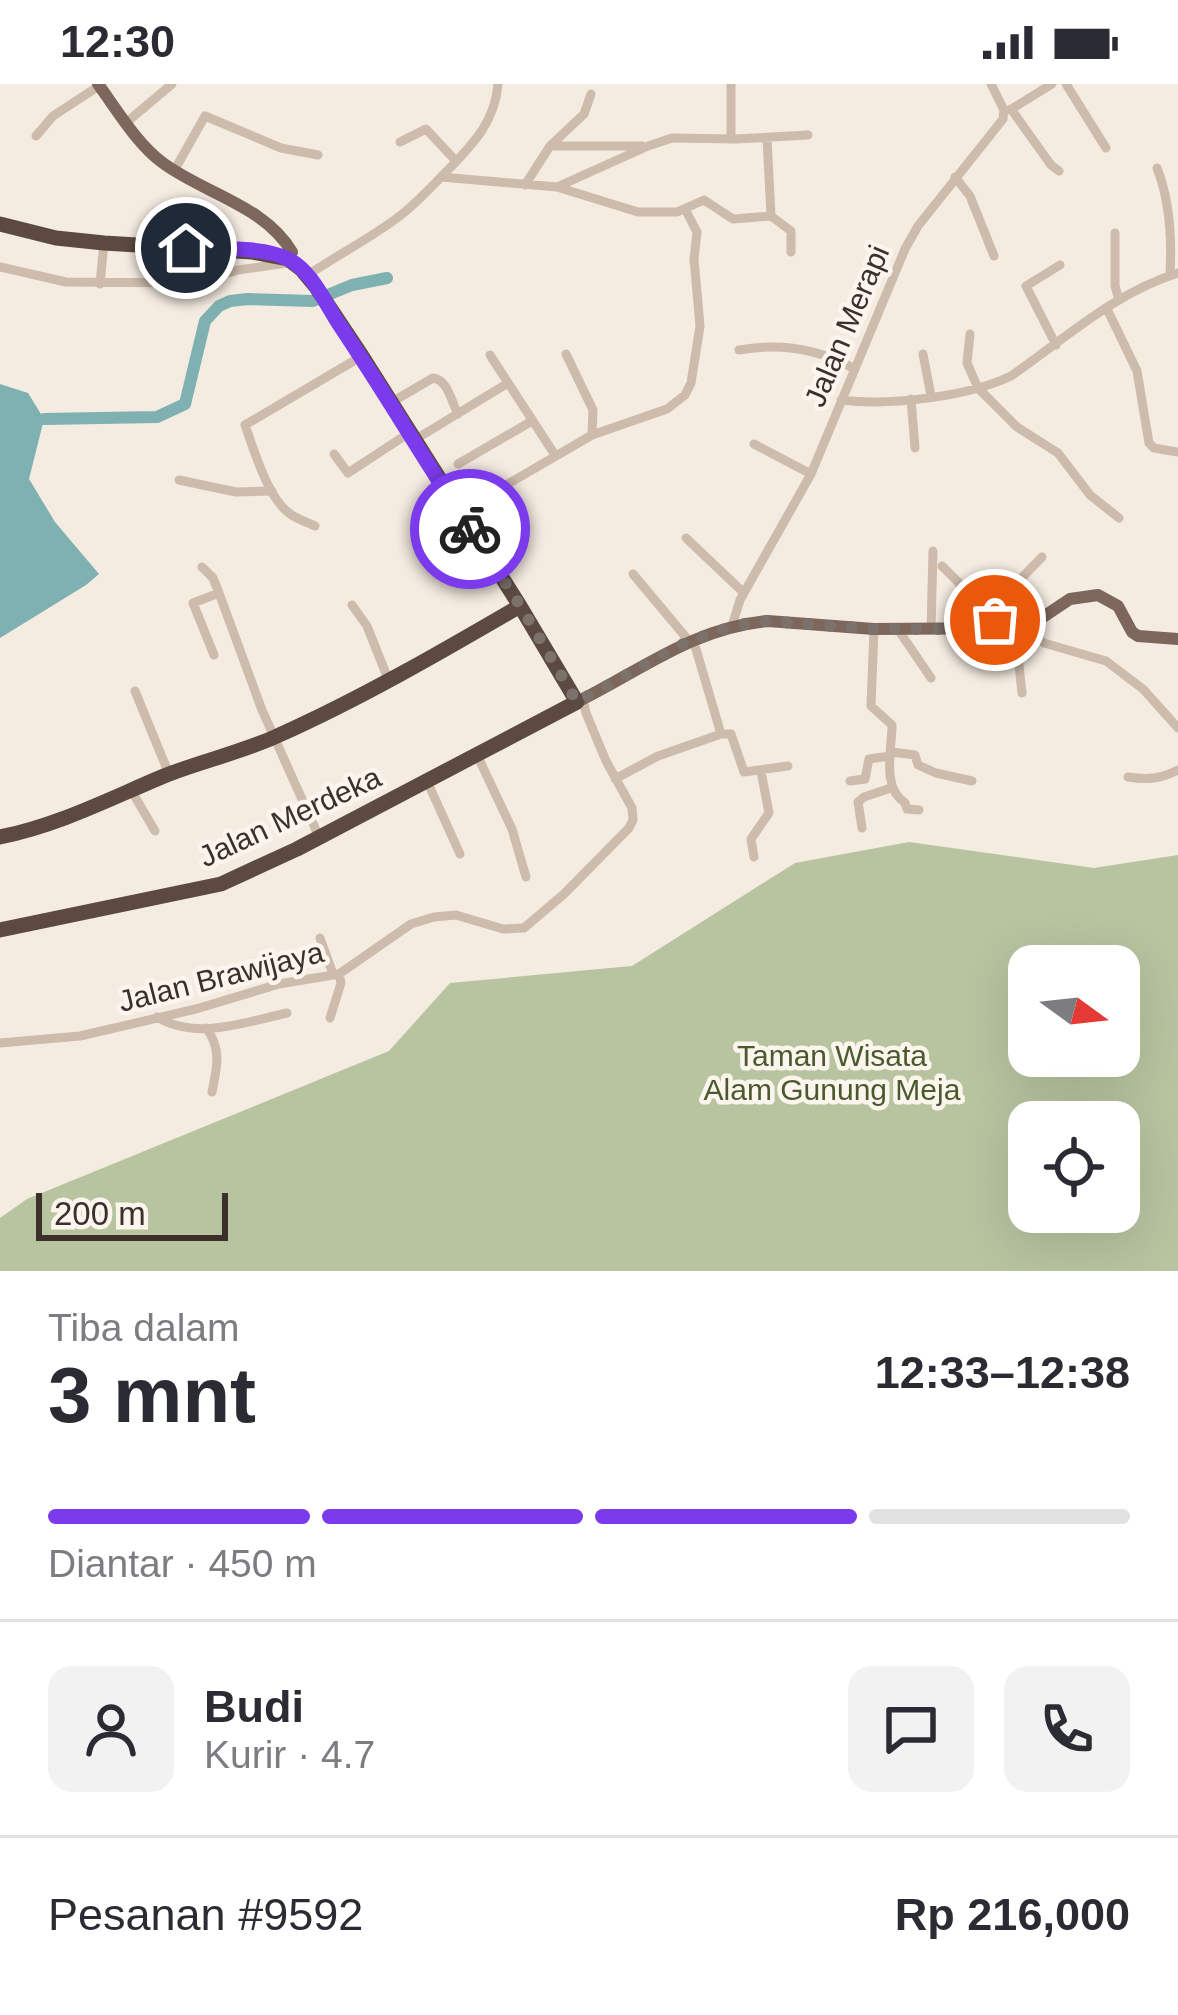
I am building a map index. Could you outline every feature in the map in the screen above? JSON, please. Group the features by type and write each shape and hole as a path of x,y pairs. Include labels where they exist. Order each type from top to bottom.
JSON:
{"highway":[{"path":"0,221 292,257"},
{"path":"0,221 56,238 263,247 292,257 318,280 582,705"},
{"path":"332,304 397,399 415,434"},
{"path":"448,488 528,601 582,705"},
{"path":"0,837 38,830 169,774 274,738 520,605"},
{"name":"Jalan Merdeka","path":"0,930 221,884 582,705"}],"main road":[{"path":"98,85 153,155 268,224 292,257"},
{"path":"263,247 268,224"},
{"path":"582,705 691,640 736,621 874,629 1019,628 1070,599 1098,595 1118,607 1138,636 1178,639"}],"street":[{"path":"127,122 172,84"},
{"path":"318,280 393,221 456,161 488,122 498,84"},
{"path":"731,84 731,137"},
{"path":"991,84 1059,171"},
{"path":"1008,111 1052,84"},
{"path":"1066,84 1106,148"},
{"path":"35,136 53,116 98,85"},
{"path":"525,184 550,146 584,114 591,94"},
{"name":"Jalan Merapi","path":"736,621 742,596 811,474 912,238 1008,111"},
{"path":"174,171 206,116 281,148 318,155"},
{"path":"400,142 426,129 456,161"},
{"path":"557,187 672,138 808,135"},
{"path":"767,138 772,216"},
{"path":"550,146 647,146"},
{"path":"841,400 910,399 978,388 1011,376 1119,301 1174,274 1157,168"},
{"path":"441,177 557,187 628,210 671,213 704,200 733,219 772,216 791,231 791,252"},
{"path":"955,177 970,196 994,256"},
{"path":"482,499 592,435 667,409 685,395 700,326 697,232 685,209"},
{"path":"1115,233 1119,301"},
{"path":"100,284 104,243"},
{"path":"0,267 66,282 196,283 292,257"},
{"path":"1056,345 1026,290 1028,284 1060,265"},
{"path":"1107,309 1137,371 1149,443 1178,452"},
{"path":"970,334 967,362 978,388 1017,427 1058,453 1090,495 1119,518"},
{"path":"739,350 780,346 854,368"},
{"path":"566,354 593,410 592,435"},
{"path":"923,354 931,395"},
{"path":"315,526 285,510 272,491 246,424 362,356"},
{"path":"490,356 555,455"},
{"path":"397,399 438,378 444,381 458,414"},
{"path":"334,454 348,473 508,383"},
{"path":"910,399 915,448"},
{"path":"458,464 532,421"},
{"path":"754,444 811,474"},
{"path":"179,480 236,492 272,491"},
{"path":"686,538 742,596"},
{"path":"931,628 933,551"},
{"path":"994,629 1004,596 1042,557"},
{"path":"942,566 960,581 961,628"},
{"path":"202,567 213,578 274,738 319,837"},
{"path":"633,574 691,640 721,734"},
{"path":"214,655 193,603 219,593"},
{"path":"352,604 367,626 388,680"},
{"path":"897,628 932,678"},
{"path":"1019,628 1022,693"},
{"path":"1019,628 1044,643 1106,661 1143,689 1178,728"},
{"path":"874,629 870,699 873,710 892,725 891,788 907,809 919,810"},
{"path":"136,691 169,774"},
{"name":"Jalan Brawijaya","path":"0,1042 80,1036 279,984 336,974 411,924 434,916 456,915 512,930 529,925 565,894 633,820 632,808 582,705"},
{"path":"615,779 658,756 721,734 731,734 745,772 788,766"},
{"path":"477,754 512,829 526,878"},
{"path":"850,782 865,779 869,759 891,754 913,754 923,768 972,781"},
{"path":"1128,777 1162,778 1178,770"},
{"path":"754,857 750,842 769,810 761,771"},
{"path":"427,781 460,854"},
{"path":"862,828 860,799 891,788"},
{"path":"131,790 155,831"},
{"path":"320,938 341,983 330,1018"},
{"path":"157,1017 222,1028 287,1013"},
{"path":"206,1028 217,1047 212,1092"}],"green space":[{"name":"Taman Wisata Alam Gunung Meja","path":"909,842 1094,868 1178,855 1178,1271 0,1271 0,1218 27,1199 389,1051 450,983 632,966 795,863"}],"water":[{"path":"0,384 28,393 44,419 29,479 55,522 99,574 0,638"}],"waterway":[{"path":"44,419 157,417 185,404 205,321 219,306 248,299 313,301 352,285 387,278"}],"way so far":[{"path":"470,529 577,702 689,641 737,625 768,621 874,629 994,629 995,620"}],"route":[{"path":"186,248 273,255 301,269 362,356 470,529"}]}
